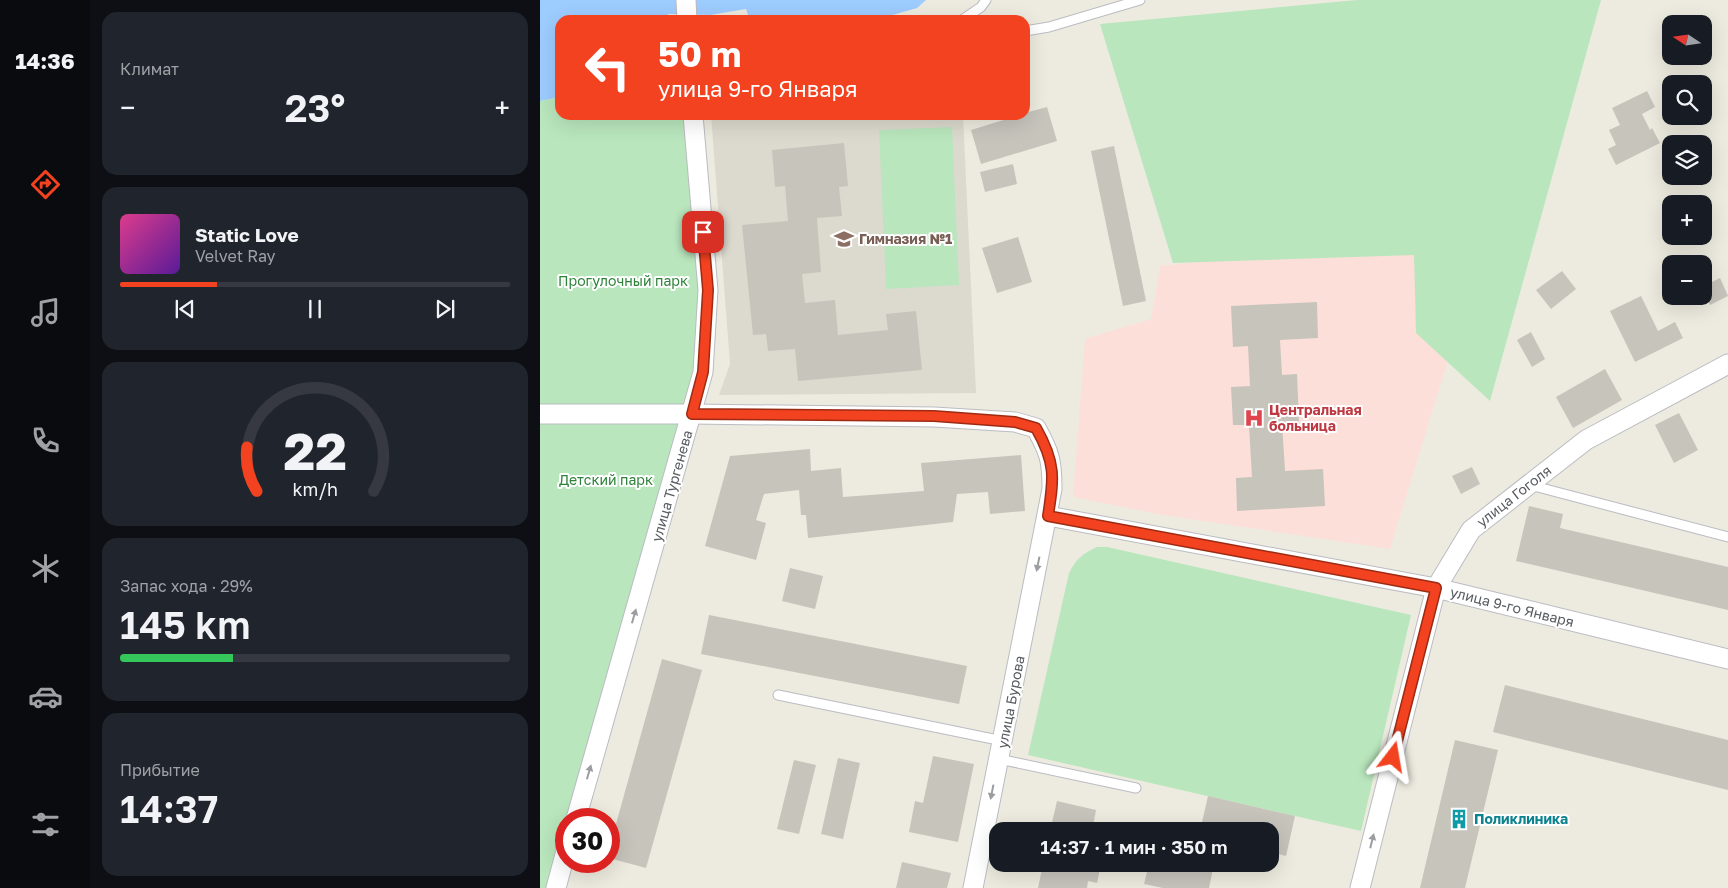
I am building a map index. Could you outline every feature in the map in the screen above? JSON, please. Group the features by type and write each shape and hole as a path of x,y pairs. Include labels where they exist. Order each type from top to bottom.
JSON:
{"street":[{"path":"686,0 687,15"},
{"name":"улица Тургенева","path":"579,808 703,372 708,290 693,120"},
{"name":"улица Гоголя","path":"1360,888 1436,588 1471,530 1586,440 1728,364"},
{"path":"540,414 934,416 1015,422 1036,428 1052,463 1052,489 1048,516"},
{"name":"улица 9-го Января","path":"1048,516 1436,588 1728,659"},
{"name":"улица Бурова","path":"973,888 1048,516"},
{"path":"556,888 560,873"}],"lane":[{"path":"969,15 981,7 986,0"},
{"path":"1030,30 1050,27 1140,0"},
{"path":"1529,484 1728,537"},
{"path":"778,695 1001,750 1136,788"}],"shaded area":[{"name":"Гимназия №1","path":"711,120 963,120 976,393 719,395 730,364"},
{"name":"Центральная больница","path":"1440,235 1477,266 1390,549 1163,515 1073,497 1085,339 1151,319 1160,266"}],"green space":[{"path":"1357,0 1601,0 1490,401 1416,333 1414,255 1173,263 1100,24"},
{"path":"555,98 555,120 693,120 703,372 579,808 555,808 555,873 560,873 556,888 540,888 540,101"},
{"path":"952,127 959,285 886,289 879,130"},
{"path":"1097,547 1107,547 1411,615 1361,831 1028,755 1069,573 1080,557"}],"water":[{"path":"540,0 926,0 917,8 892,15 748,15 746,9 710,15 555,15 555,98 540,101"}],"building":[{"path":"1647,91 1655,107 1642,114 1650,130 1652,128 1660,143 1616,165 1608,149 1616,145 1609,130 1620,125 1612,108"},
{"path":"1047,107 1057,141 981,164 971,130 1004,120 1030,120 1030,112"},
{"path":"844,143 848,186 839,187 842,216 817,218 821,272 802,274 805,303 835,300 838,335 888,330 886,314 916,311 922,370 798,381 795,349 768,351 766,334 753,335 742,225 788,221 785,186 775,187 772,150"},
{"path":"1114,146 1146,301 1123,306 1091,151"},
{"path":"1013,164 1017,184 985,192 980,172"},
{"path":"1018,237 1032,282 997,293 982,248"},
{"path":"1562,271 1576,289 1551,309 1536,290"},
{"path":"1720,278 1728,296 1712,304 1712,282"},
{"path":"1641,296 1658,331 1675,322 1683,338 1635,362 1610,311"},
{"name":"Центральная больница","path":"1317,302 1318,338 1280,340 1282,375 1297,374 1299,422 1282,423 1285,471 1323,469 1325,506 1237,511 1236,478 1252,477 1249,425 1233,425 1231,387 1250,386 1248,346 1233,347 1231,306"},
{"path":"1531,332 1545,359 1532,367 1517,340"},
{"path":"1605,369 1622,400 1573,428 1556,397"},
{"path":"1679,413 1698,450 1674,463 1655,425"},
{"path":"810,449 811,471 841,468 843,497 924,491 921,463 1021,455 1025,511 990,514 988,492 957,494 953,522 808,538 806,515 801,515 799,490 764,494 756,520 766,523 756,560 705,546 730,456"},
{"path":"1472,467 1480,484 1461,494 1452,476"},
{"path":"1529,506 1563,514 1560,528 1728,567 1728,610 1516,561"},
{"path":"790,568 823,576 815,609 782,601"},
{"path":"709,615 967,666 959,704 701,654"},
{"path":"662,659 702,670 646,868 620,861 620,810"},
{"path":"1505,685 1728,740 1728,790 1493,732"},
{"name":"Поликлиника","path":"1455,740 1498,750 1465,888 1420,888"},
{"path":"933,756 974,764 958,842 909,832 915,801 923,803"},
{"path":"838,758 860,763 843,839 821,834"},
{"path":"794,760 816,765 799,834 777,829"},
{"path":"1208,796 1295,816 1286,856 1279,854 1279,822 1202,822"},
{"path":"1057,801 1096,810 1094,822 1052,822"},
{"path":"902,862 951,873 947,888 896,888"},
{"path":"1041,872 1099,872 1097,883 1088,881 1087,888 1038,888"},
{"path":"1147,872 1212,872 1209,888 1163,888 1144,884"}],"place":[{"name":"Гимназия №1","path":"844,239"},
{"name":"Центральная больница","path":"1254,418"},
{"name":"Поликлиника","path":"1459,819"}],"route":[{"path":"703,232 708,290 703,372 692,414 934,416 1015,422 1036,428 1052,463 1052,489 1048,516 1436,588 1393,757"}],"park label":[{"name":"Прогулочный парк","path":"623,281"},
{"name":"Детский парк","path":"606,480"}]}
